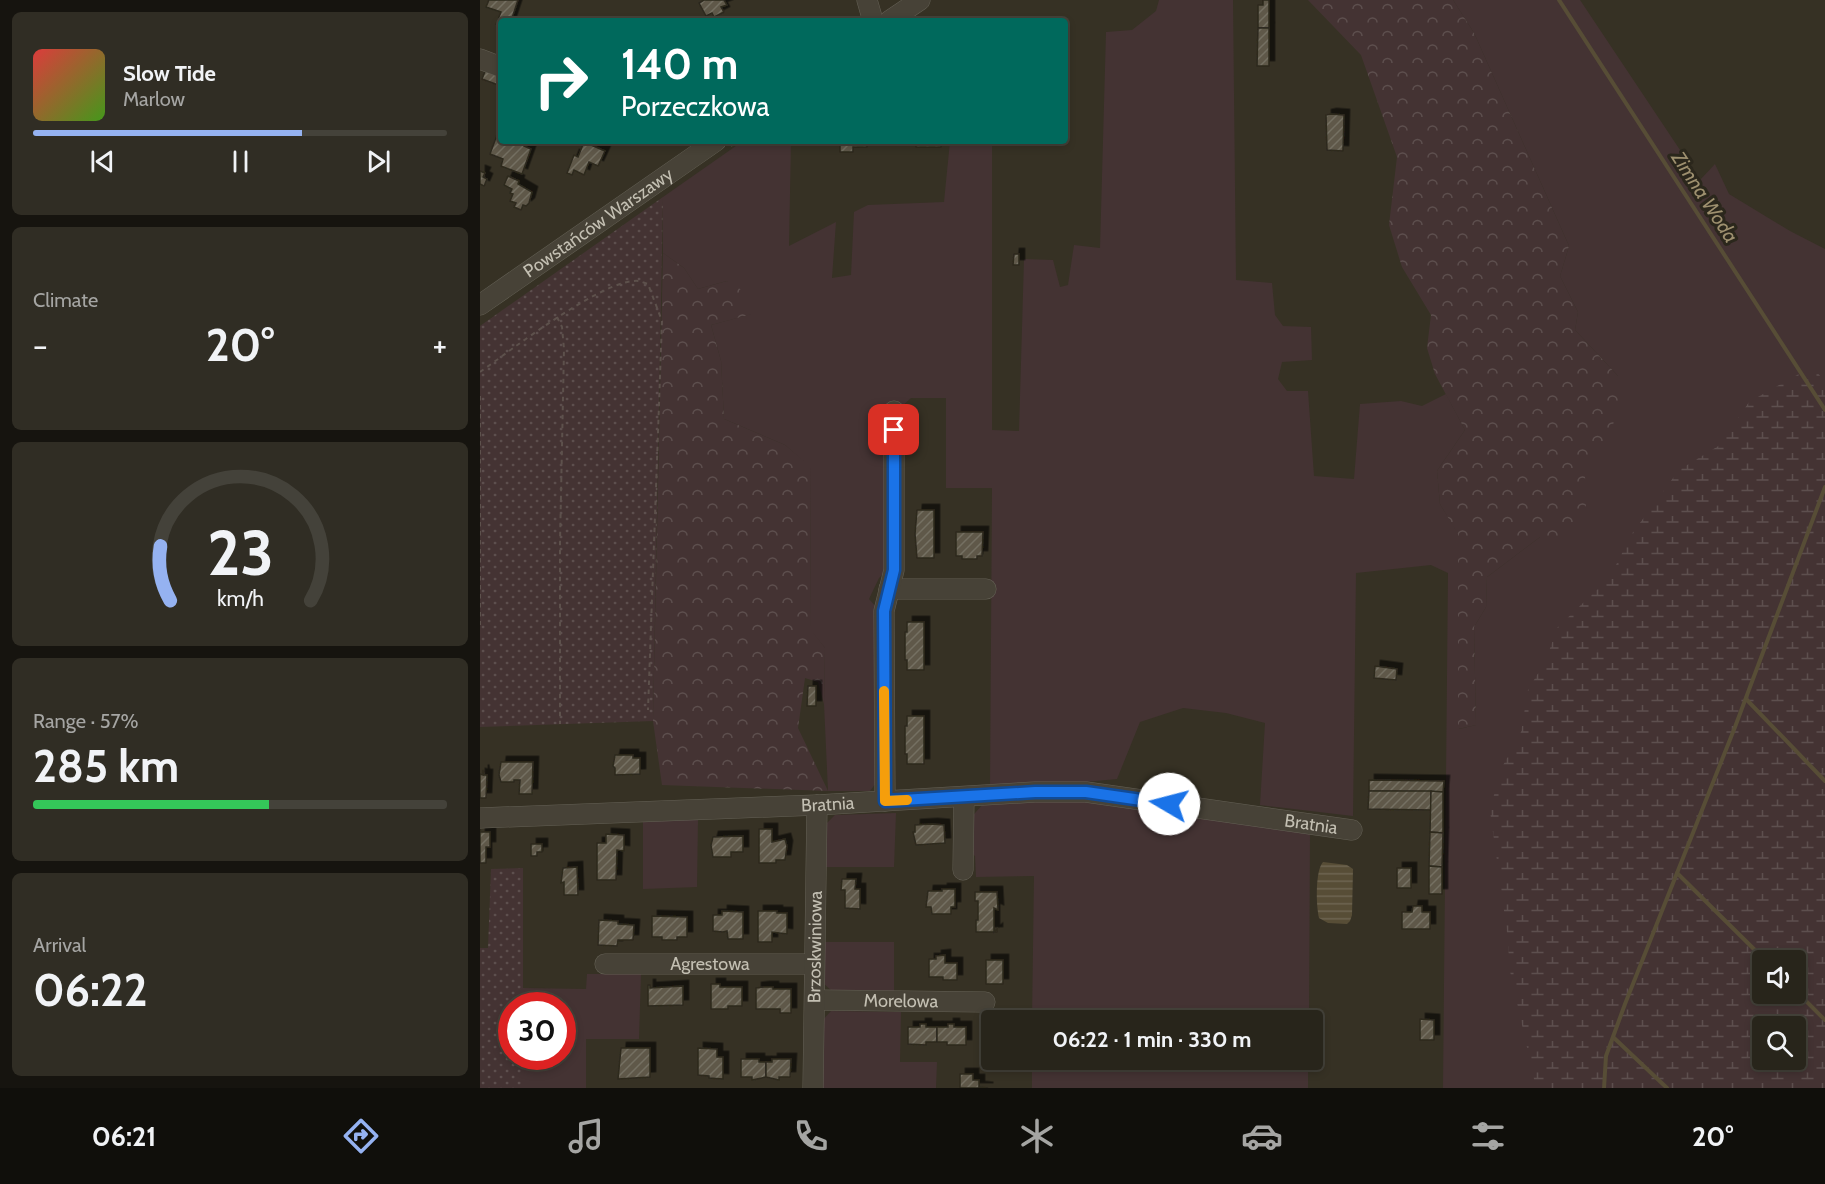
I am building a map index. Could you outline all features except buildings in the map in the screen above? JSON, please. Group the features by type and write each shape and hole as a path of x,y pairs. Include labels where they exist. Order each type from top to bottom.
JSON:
{"street":[{"path":"867,0 872,18"},
{"path":"893,18 920,0"},
{"path":"480,59 498,66"},
{"name":"Powstańców Warszawy","path":"482,301 695,147"},
{"path":"885,801 884,611 894,570 894,411"},
{"path":"890,589 986,589"},
{"name":"Bratnia","path":"480,818 817,805 1035,792 1086,792 1352,831"},
{"path":"963,870 964,797"},
{"name":"Brzoskwiniowa","path":"813,1088 817,805"},
{"name":"Agrestowa","path":"605,964 814,964"},
{"name":"Morelowa","path":"815,1000 985,1002"}],"path":[{"path":"480,372 557,317 604,291 622,283 640,280 648,284 662,321 648,710"},
{"path":"557,317 562,327 564,349 560,543 560,724"},
{"path":"480,396 480,625"}],"green space":[{"path":"1159,0 1233,0 1236,280 1272,283 1275,315 1283,326 1311,327 1312,360 1282,362 1278,379 1287,391 1308,391 1314,476 1354,479 1360,404 1401,401 1422,406 1446,394 1465,430 1437,471 1440,504 1458,533 1459,729 1476,725 1474,627 1486,607 1487,577 1540,537 1574,457 1618,376 1575,330 1578,312 1560,276 1569,246 1474,33 1453,0 1580,0 1700,180 1715,164 1729,194 1825,249 1825,1088 1443,1088 1448,573 1431,565 1356,573 1353,816 1260,805 1265,723 1226,713 1183,708 1140,722 1117,779 990,791 992,488 946,488 946,398 911,398 900,408 889,568 879,578 869,599 878,609 879,779 870,791 828,791 824,704 825,648 811,631 810,467 785,445 724,419 721,361 711,325 751,314 727,281 698,289 684,268 663,253 663,197 739,144 791,144 789,246 836,222 832,278 851,275 854,212 868,205 944,202 950,144 992,144 992,430 1019,431 1024,259 1053,260 1060,287 1068,285 1074,245 1100,248 1106,32 1132,30 1156,11"},
{"path":"1308,0 1453,0 1474,33 1569,246 1560,276 1578,312 1575,330 1618,376 1621,406 1600,454 1574,458 1585,475 1586,509 1571,542 1540,537 1487,577 1486,607 1474,627 1476,725 1458,729 1458,534 1440,504 1437,471 1465,430 1435,374 1427,348 1431,315 1402,267 1389,225 1397,157 1361,55"},
{"path":"663,197 653,721 480,727 480,326"},
{"path":"663,253 684,268 698,289 727,281 745,292 752,314 711,325 721,361 724,419 785,445 810,466 811,630 825,648 824,704 818,682 805,678 798,728 828,791 662,785 653,721"},
{"path":"1813,366 1825,383 1825,1088 1536,1088 1510,971 1507,932 1490,811 1500,771 1521,732 1528,690 1546,660 1557,628 1610,577 1631,535 1679,470 1720,445 1749,402"},
{"path":"1027,799 1091,800 1310,831 1309,1010 1032,1010 1034,876 976,877 975,856 968,851 968,821 983,804"},
{"path":"896,813 894,867 824,867 824,826 835,815"},
{"path":"698,819 697,887 643,889 643,820"},
{"path":"523,868 523,992 498,992 498,1070 522,1070 522,1088 480,1088 480,948 488,948 491,869"},
{"path":"823,942 894,942 894,992 832,991 822,982"},
{"path":"587,974 641,974 639,1039 586,1039 586,1088 522,1088 522,1070 576,1070 576,992 523,992 523,988 586,989"},
{"path":"831,1011 901,1012 900,1062 937,1062 936,1088 821,1088 822,1021"},
{"path":"1032,1070 1308,1070 1308,1088 1032,1088"}],"shaded area":[{"path":"1323,862 1347,865 1353,869 1352,915 1347,924 1328,923 1319,918 1317,881"}],"waterway":[{"name":"Zimna Woda","path":"1559,0 1825,410"},
{"path":"1604,1088 1606,1056 1625,1004 1735,727 1825,487"},
{"path":"1746,699 1825,781"},
{"path":"1677,873 1755,950"},
{"path":"1806,1001 1825,1020"},
{"path":"1613,1037 1667,1088"}],"slow traffic":[{"path":"884,691 885,801 907,800"}],"route":[{"path":"894,430 894,570 884,611 885,801 1035,792 1086,792 1169,804"}]}
